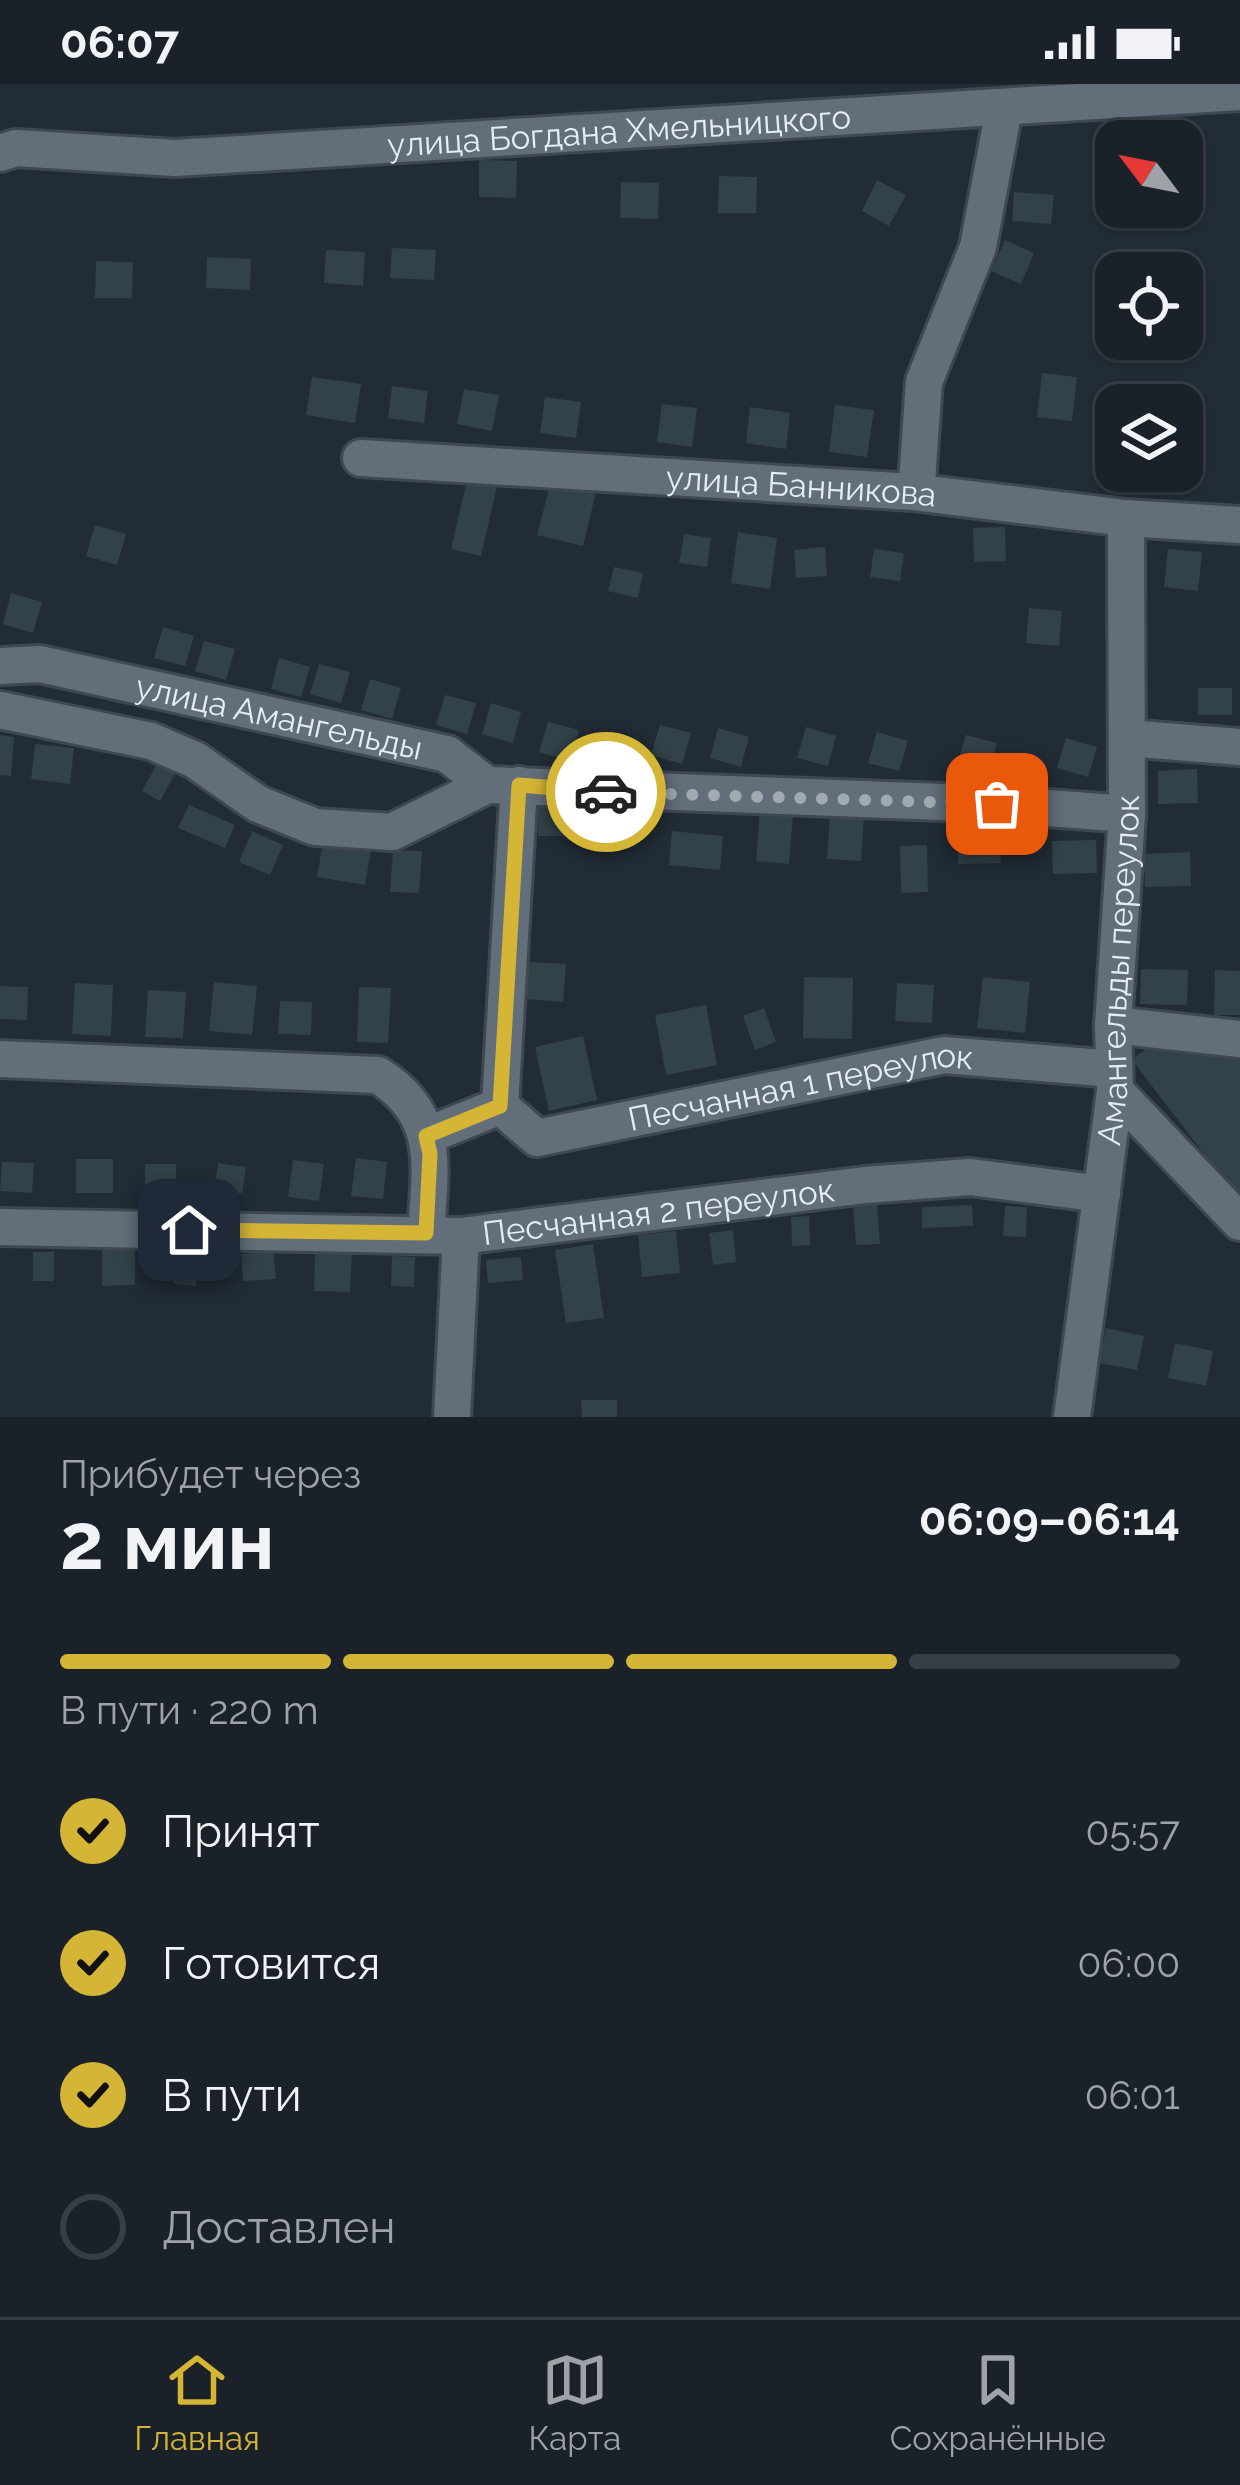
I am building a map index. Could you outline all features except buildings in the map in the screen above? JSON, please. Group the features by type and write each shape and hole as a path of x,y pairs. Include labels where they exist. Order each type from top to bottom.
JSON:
{"street":[{"name":"улица Богдана Хмельницкого","path":"0,153 16,148 175,158 1240,92"},
{"path":"917,481 924,382 978,247 1004,109"},
{"name":"улица Банникова","path":"362,458 913,492 1126,518 1240,526"},
{"name":"Амангельды переулок","path":"1072,1417 1114,1080 1113,1025 1127,814 1126,518"},
{"name":"улица Амангельды","path":"0,666 40,664 359,733 447,754 503,785 997,804 1127,814"},
{"path":"0,710 151,741 195,760 259,804 315,827 392,832 503,785 500,1106 426,1136"},
{"path":"1127,738 1240,747"},
{"path":"1113,1025 1240,1039"},
{"name":"Песчанная 1 переулок","path":"500,1106 536,1138 944,1055 1114,1080"},
{"path":"0,1059 378,1075 396,1087 418,1111 430,1154 443,1235 452,1417"},
{"path":"1114,1080 1240,1222"},
{"name":"Песчанная 2 переулок","path":"0,1227 443,1235 970,1177 1102,1194"}],"way so far":[{"path":"606,792 997,804"}],"route":[{"path":"189,1230 426,1233 430,1154 426,1136 500,1106 519,785 606,792"}]}
